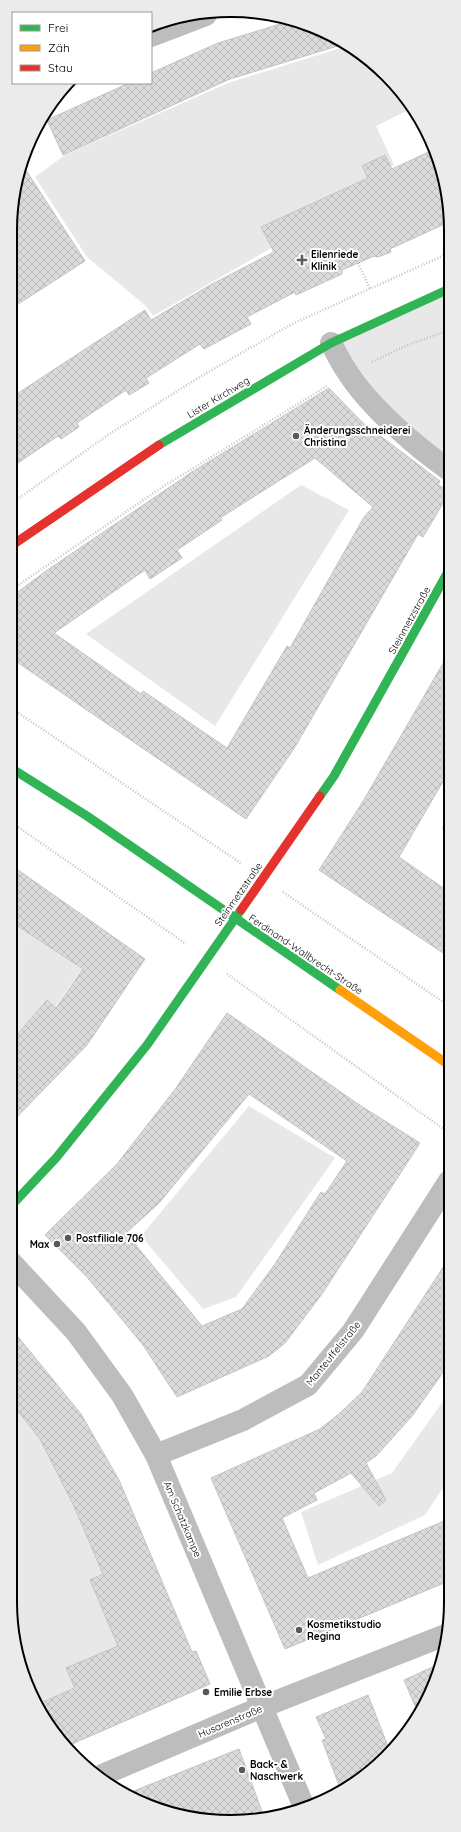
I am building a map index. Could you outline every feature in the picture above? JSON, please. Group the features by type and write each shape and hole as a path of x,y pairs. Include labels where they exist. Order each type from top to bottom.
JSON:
{"street":[{"path":"152,36 191,21"},
{"name":"Lister Kirchweg","path":"17,542 143,454 331,343 444,291"},
{"path":"331,343 348,373 382,414 444,466"},
{"name":"Steinmetzstraße","path":"17,1199 56,1158 148,1045 206,958 334,776 444,579"},
{"name":"Ferdinand-Wallbrecht-Straße","path":"17,772 87,816 234,919 444,1062"},
{"name":"Manteuffelstraße","path":"156,1455 243,1420 308,1386 353,1331 444,1189"},
{"name":"Am Schatzkampe","path":"17,1269 76,1332 122,1395 156,1455 302,1803"},
{"name":"Husarenstraße","path":"105,1774 262,1707 441,1637"}],"path":[{"path":"17,499 108,435 198,378 292,324 444,255"},
{"path":"358,263 370,289"},
{"path":"17,586 161,488 348,373 405,346 444,332"},
{"path":"17,712 444,1003"},
{"path":"17,826 206,958 444,1129"}],"shaded area":[{"path":"340,48 371,70 391,90 407,111 376,126 394,165 264,228 273,247 153,316 145,305 87,257 35,177 65,155 228,83"},
{"path":"444,291 444,465 331,343"},
{"path":"301,485 349,510 215,726 86,634"},
{"path":"17,927 82,969 55,1007 47,1000 17,1032"},
{"path":"249,1106 335,1158 236,1297 203,1309 141,1236"},
{"path":"444,1400 444,1486 425,1515 318,1565 301,1512 392,1473"},
{"path":"17,1410 40,1439 73,1504 103,1574 90,1580 104,1611 151,1656 66,1668 75,1688 43,1702 28,1670 21,1643 17,1615"}],"building":[{"path":"283,23 312,33 337,46 230,79 63,155 48,121 49,119 127,84 152,84 152,73 218,43"},
{"path":"429,152 440,189 444,224 390,249 391,252 378,257 374,256 342,270 342,274 296,295 295,292 247,317 251,324 204,349 200,344 146,378 149,383 129,395 126,390 77,423 79,427 61,439 58,436 17,464 17,394 145,310 151,320 212,284 274,252 261,227 368,178 362,166 385,155 392,169"},
{"path":"26,170 85,261 17,305 17,217"},
{"path":"329,388 362,422 440,481 438,485 444,488 444,501 423,537 418,534 295,747 246,819 17,662 17,593 46,571 192,472","holes":["315,458 373,507 364,517 290,648 287,646 227,748 143,691 141,694 54,633 145,570 150,579 182,558 177,550 222,520 220,518"]},
{"path":"444,662 444,780 399,857 444,888 444,954 319,870 362,803"},
{"path":"17,869 145,959 87,1045 17,1117 17,1034 47,1000 56,1008 83,969 17,926"},
{"path":"227,1013 361,1106 420,1143 322,1294 285,1343 269,1356 177,1397 143,1345 87,1277 45,1235 117,1164 176,1088","holes":["249,1094 347,1161 325,1194 321,1192 275,1264 242,1309 202,1326 126,1233 159,1203"]},
{"path":"444,1266 444,1371 412,1416 376,1456 366,1463 386,1500 379,1506 351,1473 314,1493 317,1500 282,1518 308,1578 444,1521 444,1583 285,1649 211,1478 320,1429 340,1413 362,1392"},
{"path":"17,1336 81,1414 119,1480 192,1652 196,1651 210,1684 72,1744 53,1720 43,1702 75,1688 66,1668 118,1646 90,1580 103,1574 73,1504 40,1439 17,1410"},
{"path":"434,1666 428,1683 416,1707 404,1680"},
{"path":"368,1695 388,1745 360,1771 339,1785 322,1740 326,1739 316,1717"},
{"path":"239,1749 262,1812 244,1815 217,1815 189,1811 162,1804 133,1791"}],"traffic: fast":[{"path":"159,445 331,343 444,291"},
{"path":"320,796 334,776 444,579"},
{"path":"17,772 87,816 340,990"},
{"path":"17,1200 56,1158 147,1045 241,910"}],"traffic: slow":[{"path":"340,990 444,1062"}],"traffic: jam":[{"path":"17,542 159,445"},
{"path":"241,910 320,796"}],"place":[{"name":"Eilenriede Klinik","path":"302,260"},
{"name":"Änderungsschneiderei Christina","path":"296,436"},
{"name":"Postfiliale 706","path":"68,1238"},
{"name":"Max","path":"57,1244"},
{"name":"Kosmetikstudio Regina","path":"299,1630"},
{"name":"Emilie Erbse","path":"206,1692"},
{"name":"Back- & Naschwerk","path":"242,1770"}]}
